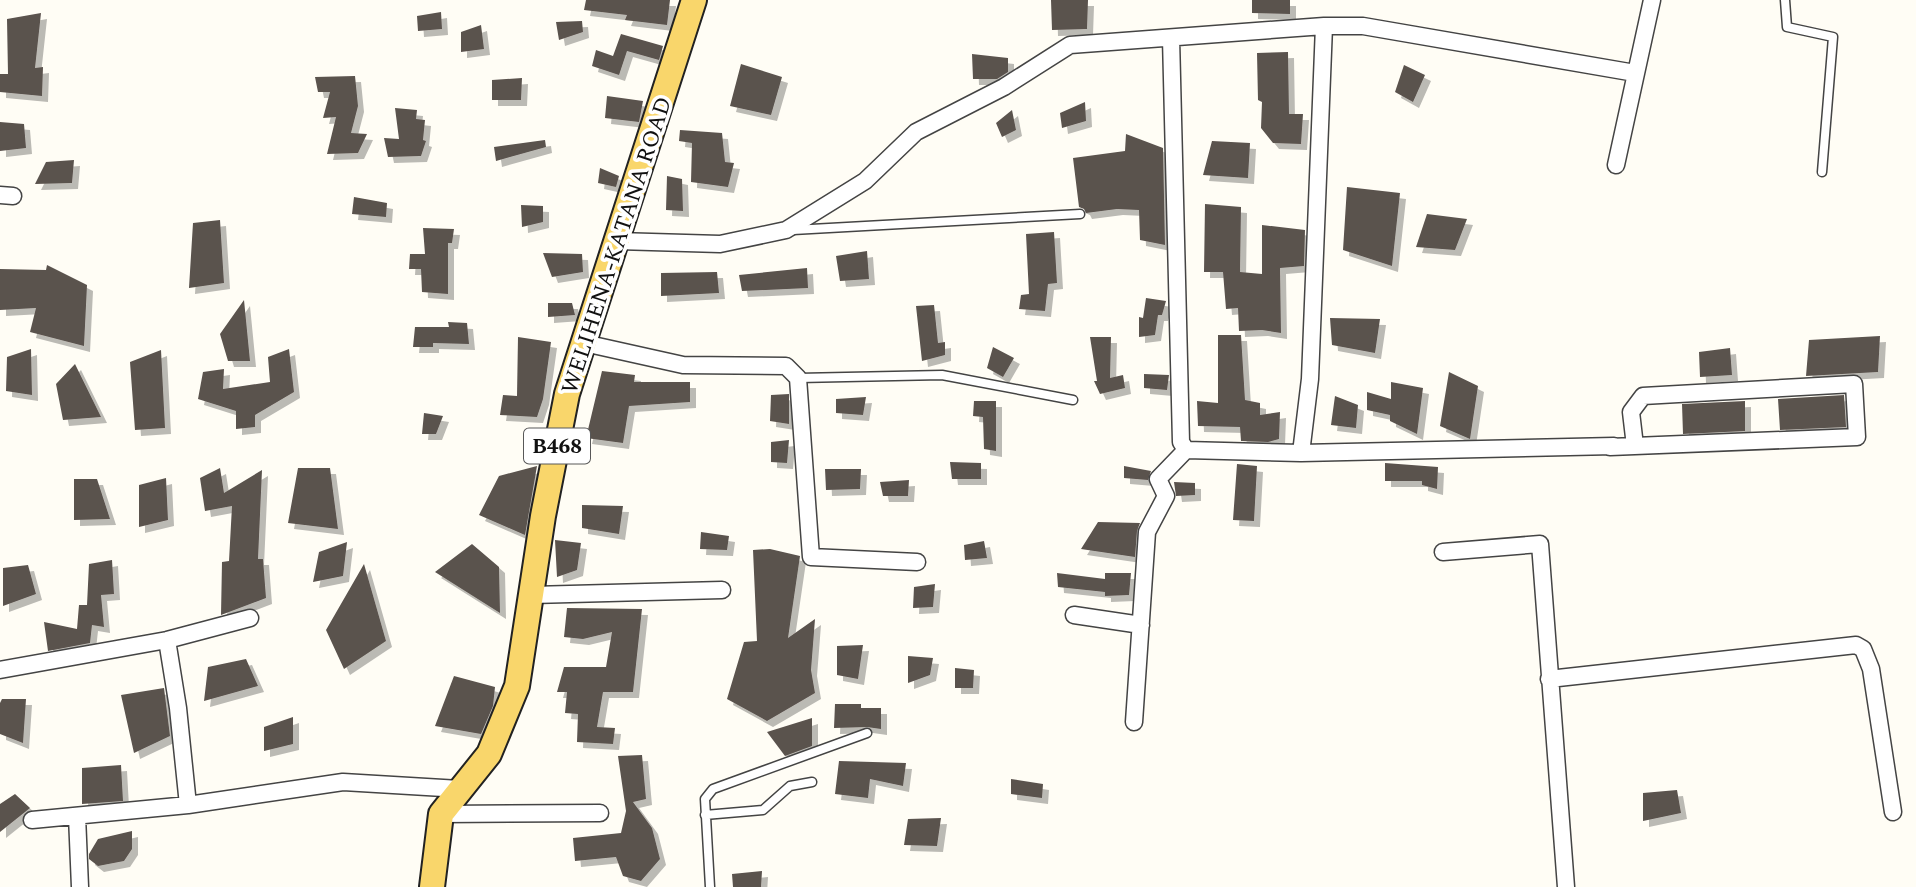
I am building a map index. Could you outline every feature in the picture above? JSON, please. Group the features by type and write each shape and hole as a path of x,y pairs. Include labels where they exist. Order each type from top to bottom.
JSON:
{"main road":[{"name":"WELIHENA-KATANA ROAD","path":"441,814 489,754 517,686 543,516 567,394 695,0"},
{"path":"432,887 441,814"}],"street":[{"path":"1616,164 1652,0"},
{"path":"617,241 720,244 786,230 865,181 916,132 1004,87 1070,45 1324,26 1363,26 1635,73"},
{"path":"1301,453 1310,379 1324,26"},
{"path":"1171,38 1181,442 1186,450"},
{"path":"584,343 683,365 786,366 798,378 811,556 917,562"},
{"path":"1134,722 1147,532 1166,496 1158,479 1186,450 1301,453 1612,447 1857,437 1854,384 1643,396 1631,412 1635,446"},
{"path":"1443,552 1540,544 1566,887"},
{"path":"532,595 722,590"},
{"path":"1074,615 1141,625"},
{"path":"0,670 167,640 250,618"},
{"path":"167,640 178,708 188,805"},
{"path":"1549,679 1856,645 1863,649 1871,669 1893,812"},
{"path":"32,820 188,805 343,782 460,789"},
{"path":"441,814 600,813"},
{"path":"77,816 80,887"}],"lane":[{"path":"1784,0 1787,27 1833,37 1822,172"},
{"path":"786,230 1080,214"},
{"path":"798,378 942,375 1073,400"},
{"path":"710,887 705,799 713,789 867,733"},
{"path":"705,816 763,810 790,786 811,782"}],"building":[{"path":"586,0 670,0 667,25 625,20 627,15 584,10"},
{"path":"1051,0 1088,0 1087,29 1052,30"},
{"path":"1252,0 1290,0 1290,14 1252,13"},
{"path":"441,12 442,29 418,31 417,16"},
{"path":"41,13 35,68 43,67 42,96 0,92 0,74 8,74 7,19"},
{"path":"582,21 583,32 559,40 556,22"},
{"path":"481,25 484,49 461,52 461,32"},
{"path":"621,34 663,46 659,60 627,51 619,75 592,66 596,50 613,56"},
{"path":"1288,52 1289,114 1303,114 1301,144 1273,143 1261,128 1262,102 1258,100 1257,53"},
{"path":"972,54 1008,58 1008,72 997,79 973,79"},
{"path":"741,64 782,77 771,115 730,106"},
{"path":"1404,65 1425,75 1413,102 1395,92"},
{"path":"355,76 358,106 351,133 367,134 358,153 327,154 336,117 323,118 330,92 318,92 315,77"},
{"path":"522,78 521,100 492,100 492,80"},
{"path":"607,96 643,101 639,122 605,118"},
{"path":"1085,102 1086,121 1062,128 1060,113"},
{"path":"395,108 417,110 416,119 425,120 423,140 426,141 421,156 388,157 384,138 399,139"},
{"path":"1012,110 1016,130 1002,137 996,123"},
{"path":"0,122 24,124 26,148 0,151"},
{"path":"680,130 722,133 725,162 734,163 728,187 691,182 692,143 679,141"},
{"path":"1126,134 1163,148 1165,245 1140,240 1139,210 1117,209 1086,213 1079,207 1073,158 1125,151"},
{"path":"545,140 546,147 496,161 494,147"},
{"path":"1212,141 1250,143 1248,178 1203,175"},
{"path":"74,160 72,183 35,184 46,162"},
{"path":"600,168 619,176 616,187 598,183"},
{"path":"667,176 682,179 683,211 666,210"},
{"path":"1347,187 1400,193 1392,266 1343,250"},
{"path":"354,197 387,203 386,217 352,214"},
{"path":"1205,204 1241,207 1240,272 1262,274 1262,225 1305,230 1304,266 1280,268 1281,333 1239,331 1238,308 1226,309 1223,272 1204,272"},
{"path":"521,205 543,206 543,222 522,227"},
{"path":"1427,214 1467,219 1455,250 1416,247"},
{"path":"220,220 224,283 189,288 193,223"},
{"path":"423,228 454,229 452,243 448,243 448,294 422,292 421,269 409,269 410,254 425,254"},
{"path":"1054,232 1057,283 1048,284 1045,311 1019,309 1021,295 1029,294 1026,234"},
{"path":"867,251 869,279 840,281 836,256"},
{"path":"543,253 582,254 583,272 552,277"},
{"path":"47,265 87,285 84,346 30,332 36,308 0,310 0,269 46,270"},
{"path":"807,268 808,288 742,291 739,275"},
{"path":"717,272 719,293 661,296 661,273"},
{"path":"1146,298 1166,301 1162,315 1158,315 1155,335 1139,337 1139,317 1143,318"},
{"path":"244,300 250,361 228,361 220,334"},
{"path":"548,303 572,303 575,315 548,317"},
{"path":"934,305 938,343 945,342 945,355 922,361 916,306"},
{"path":"1330,318 1380,319 1375,353 1332,345"},
{"path":"448,322 467,323 469,344 433,343 433,347 413,347 415,327 449,327"},
{"path":"1218,335 1241,335 1245,400 1260,403 1260,415 1280,412 1279,439 1268,442 1241,441 1240,427 1198,426 1197,401 1218,403"},
{"path":"1880,336 1878,372 1806,376 1809,340"},
{"path":"518,337 551,342 543,399 537,417 500,415 503,395 517,396"},
{"path":"1090,337 1111,337 1110,378 1123,375 1125,388 1100,394 1094,381 1097,381"},
{"path":"993,347 1014,358 1003,377 987,368"},
{"path":"1730,348 1732,375 1700,377 1699,352"},
{"path":"31,349 32,395 6,391 7,357"},
{"path":"289,349 294,392 255,415 255,427 236,429 236,411 198,399 203,372 224,369 223,389 270,382 268,357"},
{"path":"161,350 165,428 135,430 130,362"},
{"path":"75,364 101,417 63,420 56,384"},
{"path":"602,371 635,375 634,382 690,382 690,402 629,406 623,443 586,438"},
{"path":"1449,372 1478,386 1470,439 1440,426"},
{"path":"1144,374 1169,375 1167,390 1144,388"},
{"path":"1391,382 1423,388 1417,434 1390,421 1390,415 1367,410 1367,392 1391,399"},
{"path":"789,394 789,424 770,421 771,395"},
{"path":"1844,395 1846,427 1780,430 1778,399"},
{"path":"1335,396 1358,405 1356,428 1331,425"},
{"path":"866,397 863,415 836,413 836,399"},
{"path":"974,401 996,401 996,451 984,449 983,417 973,416"},
{"path":"1745,401 1745,431 1683,434 1682,404"},
{"path":"424,413 443,416 436,434 422,434"},
{"path":"789,440 787,463 771,462 771,442"},
{"path":"950,462 981,463 981,479 952,479"},
{"path":"1385,463 1438,467 1437,489 1422,485 1422,481 1385,481"},
{"path":"1237,464 1257,466 1254,521 1233,520"},
{"path":"537,466 525,535 479,515 499,476"},
{"path":"1124,466 1151,471 1148,480 1124,478"},
{"path":"220,468 224,493 262,470 258,559 263,559 266,598 221,615 222,562 229,561 232,506 205,511 200,478"},
{"path":"298,468 330,468 338,529 288,523"},
{"path":"825,469 861,469 860,489 826,490"},
{"path":"166,478 168,520 139,527 139,485"},
{"path":"74,479 97,479 110,519 74,520"},
{"path":"909,480 908,496 883,496 880,482"},
{"path":"1174,482 1195,483 1195,495 1176,496"},
{"path":"582,505 623,506 619,534 582,528"},
{"path":"1098,522 1140,523 1135,557 1081,549"},
{"path":"701,532 729,536 727,550 700,549"},
{"path":"555,540 581,543 577,570 557,577"},
{"path":"984,541 987,558 965,560 964,545"},
{"path":"347,542 343,576 313,582 319,552"},
{"path":"472,544 499,567 500,613 435,572"},
{"path":"770,549 800,556 788,638 815,619 811,670 815,693 767,721 727,699 744,642 757,641 753,550"},
{"path":"112,560 114,594 101,595 104,627 92,625 90,643 48,651 44,622 77,629 79,605 87,605 89,564"},
{"path":"364,564 386,641 344,669 326,630"},
{"path":"28,565 36,594 3,606 3,568"},
{"path":"1057,573 1105,579 1105,573 1131,573 1129,595 1105,596 1105,592 1058,587"},
{"path":"935,584 933,607 913,608 914,587"},
{"path":"567,608 642,609 633,692 603,692 597,727 615,728 613,744 577,742 578,714 565,713 567,692 557,692 564,667 606,667 612,632 583,639 564,637"},
{"path":"863,645 858,679 837,675 837,646"},
{"path":"908,656 933,658 930,675 908,683"},
{"path":"246,659 258,686 204,701 208,667"},
{"path":"955,668 974,670 973,688 955,688"},
{"path":"454,676 495,687 493,706 481,734 435,726"},
{"path":"164,688 170,736 134,753 121,695"},
{"path":"2,699 26,699 23,743 0,734"},
{"path":"835,704 861,704 861,708 881,708 881,729 834,728"},
{"path":"293,717 293,744 264,751 264,727"},
{"path":"812,718 812,746 785,756 767,732"},
{"path":"642,755 646,799 633,802 652,828 660,859 641,881 623,876 616,857 575,861 573,838 621,833 626,811 618,756"},
{"path":"839,761 906,763 903,786 870,779 868,798 835,794"},
{"path":"121,765 123,801 82,804 82,768"},
{"path":"1011,779 1043,784 1042,798 1011,794"},
{"path":"1677,790 1681,813 1643,821 1643,793"},
{"path":"15,794 30,808 0,832 0,804"},
{"path":"941,818 937,846 904,845 908,819"},
{"path":"132,831 132,849 124,861 98,866 89,859 98,839"},
{"path":"762,871 761,887 733,887 732,874"}]}
